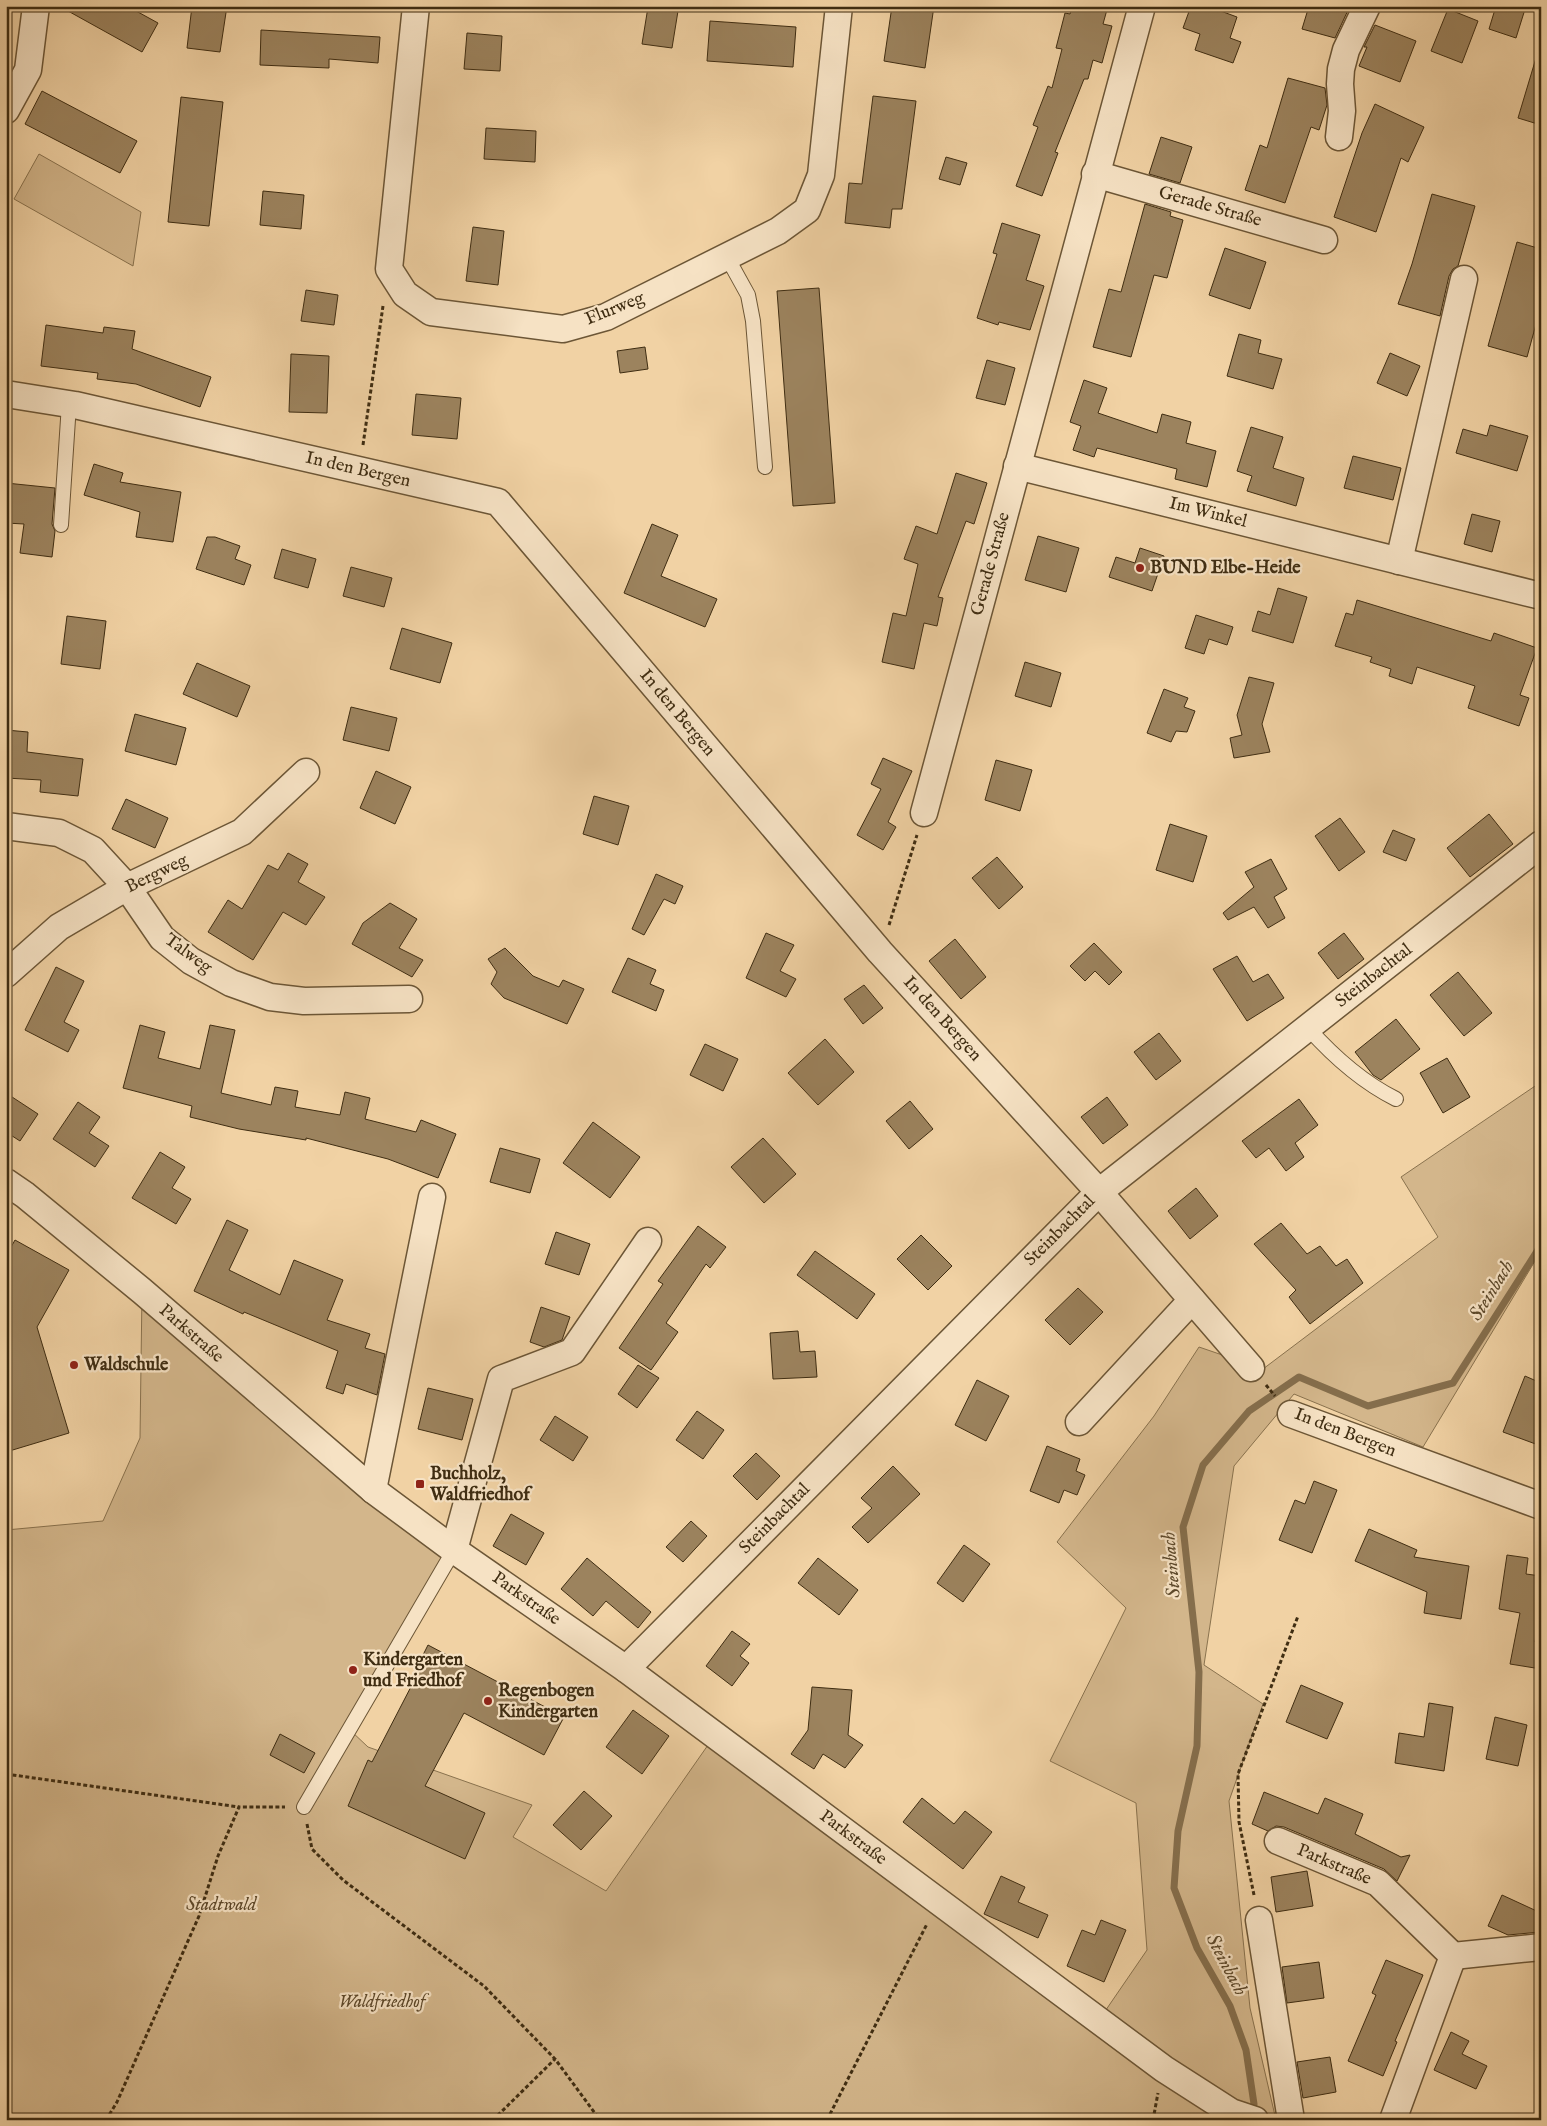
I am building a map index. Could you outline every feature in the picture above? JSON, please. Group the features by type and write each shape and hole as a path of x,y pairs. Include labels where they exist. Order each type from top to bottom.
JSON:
{"street":[{"path":"6,110 28,70 36,6"},
{"path":"389,268 416,6"},
{"name":"Flurweg","path":"389,268 404,294 430,312 563,329 606,317 778,231 807,210 821,175 839,6"},
{"name":"Gerade Straße","path":"924,813 1095,174 1142,6"},
{"path":"1339,137 1342,111 1341,69 1346,50 1367,6"},
{"name":"Gerade Straße","path":"1095,174 1324,240"},
{"path":"1399,561 1464,279"},
{"name":"In den Bergen","path":"6,394 69,404 498,502 880,952 1099,1192 1251,1368"},
{"name":"Im Winkel","path":"1017,466 1541,596"},
{"name":"Bergweg","path":"6,974 59,927 127,887 242,832 306,772"},
{"name":"Talweg","path":"6,826 59,833 93,850 127,887 162,938 191,961 230,983 270,997 304,1001 409,999"},
{"name":"Steinbachtal","path":"626,1669 1099,1192 1541,844"},
{"name":"Parkstraße","path":"6,1182 25,1195 142,1291 373,1490 454,1550 626,1669 1164,2069 1231,2112 1254,2120"},
{"path":"373,1490 432,1198"},
{"path":"454,1550 501,1378 572,1352 648,1241"},
{"path":"1079,1422 1192,1300"},
{"name":"In den Bergen","path":"1291,1414 1541,1506"},
{"name":"Parkstraße","path":"1278,1841 1378,1884 1453,1956"},
{"path":"1259,1920 1291,2120"},
{"path":"1393,2120 1453,1956 1541,1947"}],"lane":[{"path":"727,257 748,296 753,321 764,467"},
{"path":"61,525 69,404"},
{"path":"1308,1028 1328,1049 1354,1071 1380,1091 1396,1099"},
{"path":"304,1807 454,1550"}],"path":[{"path":"359,471 389,268"},
{"path":"880,952 924,813"},
{"name":"In den Bergen","path":"1251,1368 1291,1414"},
{"path":"1259,1920 1240,1822 1238,1774 1298,1616"},
{"path":"6,1774 239,1807 304,1807 312,1849 344,1880 484,1986 555,2059 600,2120"},
{"path":"106,2120 117,2102 199,1916 218,1856 239,1807"},
{"path":"827,2120 939,1901"},
{"path":"493,2120 555,2059"},
{"path":"6,2117 34,2120"}],"green space":[{"path":"39,154 141,212 133,266 14,199"},
{"name":"Stadtwald","path":"1541,1082 1541,1251 1423,1447 1294,1394 1234,1466 1204,1665 1263,1704 1229,1801 1250,2008 1276,2120 6,2120 6,1530 103,1521 140,1438 142,1291 454,1550 350,1730 368,1747 532,1805 513,1837 606,1891 715,1735 1099,2020 1147,1950 1136,1803 1050,1761 1126,1608 1057,1542 1154,1416 1199,1347 1263,1369 1438,1237 1401,1177"}],"building":[{"path":"59,6 127,6 158,23 142,52"},
{"path":"192,6 227,6 220,52 187,48"},
{"path":"892,6 934,6 925,68 884,61"},
{"path":"1072,6 1108,6 1103,24 1112,26 1102,63 1093,60 1088,79 1084,79 1055,152 1058,153 1042,196 1016,186 1038,127 1033,125 1048,86 1052,88 1062,49 1056,48 1065,13 1070,14"},
{"path":"1191,6 1207,6 1237,17 1230,38 1241,42 1233,63 1195,50 1200,34 1183,28"},
{"path":"1309,6 1350,6 1335,38 1302,29"},
{"path":"1496,6 1526,6 1516,38 1489,29"},
{"path":"648,7 678,11 672,48 642,44"},
{"path":"1448,9 1478,21 1462,63 1431,51"},
{"path":"710,21 796,27 793,67 707,61"},
{"path":"1375,25 1416,41 1400,82 1359,66 1367,47 1364,47"},
{"path":"261,30 380,37 378,63 329,59 329,68 260,65"},
{"path":"467,33 502,36 500,71 464,69"},
{"path":"1536,58 1541,59 1541,125 1518,118"},
{"path":"1288,78 1325,88 1327,105 1319,130 1311,127 1285,203 1245,190 1260,145 1267,148"},
{"path":"42,91 137,141 120,173 25,124"},
{"path":"873,96 916,101 902,209 892,209 890,228 845,223 849,183 862,184"},
{"path":"181,97 223,102 209,226 168,222"},
{"path":"1375,104 1424,127 1408,162 1401,158 1376,232 1334,217 1362,133"},
{"path":"486,128 536,131 535,162 484,159"},
{"path":"1161,137 1192,147 1180,183 1149,174"},
{"path":"946,157 967,163 960,185 939,179"},
{"path":"263,191 304,195 301,229 260,225"},
{"path":"1432,194 1475,206 1458,266 1453,269 1449,276 1440,316 1398,304 1412,264"},
{"path":"1145,204 1171,212 1170,216 1183,220 1167,278 1154,275 1131,357 1093,347 1109,289 1121,292"},
{"path":"1002,223 1040,235 1026,280 1044,286 1030,330 999,322 998,325 977,318 997,254 993,253"},
{"path":"473,227 504,231 498,285 466,281"},
{"path":"1517,242 1541,249 1541,306 1527,357 1488,346"},
{"path":"1225,248 1266,262 1250,309 1209,295"},
{"path":"819,288 835,503 793,506 777,291"},
{"path":"306,290 338,295 334,325 301,321"},
{"path":"46,325 103,333 104,327 135,331 132,349 211,377 200,407 136,384 97,379 98,373 41,366"},
{"path":"1239,334 1261,340 1258,353 1282,359 1273,389 1227,376"},
{"path":"645,347 648,369 620,373 617,351"},
{"path":"1390,353 1420,366 1407,396 1377,383"},
{"path":"291,354 329,356 327,413 289,412"},
{"path":"987,360 1015,368 1005,405 976,398"},
{"path":"1084,380 1107,388 1098,413 1157,433 1162,414 1191,422 1186,443 1216,451 1207,487 1175,479 1177,469 1097,448 1094,457 1073,450 1081,426 1070,422"},
{"path":"416,394 461,398 457,439 412,435"},
{"path":"1490,425 1528,436 1517,471 1456,453 1463,429 1487,436"},
{"path":"1251,427 1283,437 1273,468 1304,478 1296,506 1247,491 1252,476 1237,471"},
{"path":"1353,456 1401,468 1393,500 1344,488"},
{"path":"94,464 123,473 120,482 181,492 173,542 136,537 140,512 84,495"},
{"path":"956,473 987,483 974,524 966,521 938,597 943,598 937,626 924,623 914,669 882,662 893,613 906,616 918,564 904,559 916,526 937,534"},
{"path":"6,483 55,488 52,524 55,531 52,557 20,553 24,524 6,523"},
{"path":"1472,514 1500,521 1492,552 1464,544"},
{"path":"652,524 678,535 661,576 717,599 705,627 624,593"},
{"path":"1038,536 1079,548 1066,592 1025,580"},
{"path":"207,537 215,537 240,546 235,559 251,565 244,585 196,569"},
{"path":"1140,548 1164,556 1152,591 1109,577 1116,557 1135,563"},
{"path":"282,549 316,559 308,588 274,578"},
{"path":"351,567 392,578 384,607 343,596"},
{"path":"1278,588 1307,597 1293,643 1252,631 1258,611 1270,615"},
{"path":"1357,600 1491,641 1494,633 1537,648 1520,695 1529,698 1519,726 1468,708 1475,686 1417,667 1412,684 1389,676 1391,669 1370,662 1372,657 1335,646 1346,613 1353,615"},
{"path":"1196,615 1233,627 1227,645 1209,639 1204,654 1185,648"},
{"path":"67,616 106,621 100,669 61,664"},
{"path":"402,628 452,643 440,683 390,669"},
{"path":"1025,662 1061,673 1051,707 1015,696"},
{"path":"197,663 250,686 237,717 183,694"},
{"path":"1249,677 1274,683 1262,724 1270,752 1234,758 1230,738 1242,735 1237,715"},
{"path":"1164,689 1188,698 1184,707 1195,711 1187,732 1176,731 1171,742 1147,733"},
{"path":"351,707 397,718 389,751 343,740"},
{"path":"135,714 186,728 176,765 125,751"},
{"path":"6,730 28,732 27,752 83,759 78,796 40,792 41,780 6,778"},
{"path":"883,758 912,771 888,822 896,827 883,850 857,835 881,789 871,784"},
{"path":"996,760 1032,770 1020,811 985,800"},
{"path":"376,771 411,787 395,824 360,808"},
{"path":"594,796 629,806 618,845 583,834"},
{"path":"126,799 168,818 155,848 112,829"},
{"path":"1489,814 1513,844 1470,877 1447,848"},
{"path":"1340,818 1365,852 1339,871 1315,836"},
{"path":"1170,824 1207,836 1193,882 1156,870"},
{"path":"1393,830 1415,839 1406,861 1383,852"},
{"path":"288,853 308,864 298,882 325,897 306,925 283,912 253,960 208,932 228,900 242,909 268,865 278,870"},
{"path":"997,857 1023,887 999,909 972,878"},
{"path":"1271,859 1287,889 1274,897 1285,918 1268,928 1254,907 1228,920 1223,913 1254,887 1245,872"},
{"path":"656,874 683,886 675,904 664,899 644,935 632,929"},
{"path":"390,903 417,919 399,948 423,960 412,977 352,944 363,923"},
{"path":"766,933 794,945 780,971 796,979 786,997 746,978"},
{"path":"1344,933 1364,959 1338,979 1318,953"},
{"path":"955,939 986,977 961,999 929,961"},
{"path":"1094,943 1122,972 1109,985 1095,971 1085,981 1070,966"},
{"path":"505,948 533,976 559,987 563,980 584,989 567,1024 504,998 491,984 497,972 488,959"},
{"path":"1237,956 1253,982 1268,974 1284,998 1247,1021 1213,969"},
{"path":"628,958 656,970 650,984 664,990 656,1011 612,992"},
{"path":"56,967 84,981 64,1022 79,1030 68,1052 25,1030"},
{"path":"1458,972 1492,1013 1464,1036 1430,995"},
{"path":"864,985 883,1008 863,1024 844,999"},
{"path":"1396,1019 1420,1049 1381,1080 1373,1075 1355,1052"},
{"path":"140,1025 165,1032 158,1058 200,1069 210,1025 235,1030 221,1093 271,1105 275,1087 298,1091 295,1107 340,1115 345,1092 370,1098 365,1119 416,1132 421,1120 456,1134 438,1178 388,1159 306,1138 306,1140 239,1129 190,1117 192,1106 123,1088"},
{"path":"1159,1033 1181,1061 1156,1080 1134,1052"},
{"path":"825,1039 854,1072 818,1105 788,1073"},
{"path":"705,1044 738,1059 723,1091 690,1075"},
{"path":"1447,1058 1470,1097 1443,1113 1420,1073"},
{"path":"6,1093 38,1114 20,1141 6,1132"},
{"path":"1107,1097 1128,1125 1103,1144 1081,1117"},
{"path":"1299,1099 1318,1125 1295,1143 1304,1157 1286,1171 1269,1148 1256,1158 1242,1141"},
{"path":"910,1101 933,1129 909,1149 886,1121"},
{"path":"78,1102 100,1117 89,1133 109,1146 95,1167 53,1139"},
{"path":"593,1122 640,1157 610,1198 563,1163"},
{"path":"763,1138 796,1174 764,1203 731,1167"},
{"path":"500,1148 540,1159 530,1193 490,1182"},
{"path":"160,1152 185,1167 172,1188 191,1199 176,1224 132,1198"},
{"path":"1196,1188 1218,1216 1190,1239 1168,1211"},
{"path":"227,1220 248,1230 229,1270 280,1295 294,1260 343,1280 327,1320 370,1334 365,1348 385,1354 377,1395 346,1384 343,1394 326,1388 338,1351 244,1312 243,1314 194,1291"},
{"path":"1281,1223 1307,1254 1320,1246 1336,1266 1347,1259 1363,1283 1310,1324 1289,1297 1296,1290 1254,1244"},
{"path":"698,1226 726,1247 710,1268 706,1264 666,1323 678,1332 651,1370 619,1348 663,1284 658,1281"},
{"path":"556,1232 590,1244 579,1275 545,1264"},
{"path":"921,1235 952,1266 928,1290 897,1259"},
{"path":"15,1240 69,1270 37,1327 69,1433 6,1452 6,1256"},
{"path":"815,1251 875,1294 857,1319 797,1275"},
{"path":"1078,1288 1103,1312 1070,1345 1045,1320"},
{"path":"541,1307 570,1317 562,1340 544,1347 530,1342"},
{"path":"798,1331 800,1352 815,1351 817,1377 773,1379 770,1333"},
{"path":"638,1365 659,1378 637,1408 618,1394"},
{"path":"1525,1376 1541,1383 1541,1446 1503,1432"},
{"path":"977,1380 1009,1396 986,1441 955,1425"},
{"path":"428,1388 473,1399 462,1440 418,1429"},
{"path":"697,1411 724,1430 703,1459 676,1440"},
{"path":"555,1416 588,1437 573,1461 540,1440"},
{"path":"1047,1446 1080,1459 1076,1471 1085,1475 1077,1495 1064,1490 1059,1503 1030,1491"},
{"path":"756,1453 780,1476 757,1500 733,1476"},
{"path":"893,1466 920,1494 868,1543 852,1527 872,1508 861,1498"},
{"path":"1314,1481 1337,1490 1312,1553 1279,1540 1295,1500 1305,1504"},
{"path":"511,1514 544,1533 526,1565 493,1546"},
{"path":"691,1521 707,1536 683,1562 666,1547"},
{"path":"1369,1529 1417,1550 1414,1557 1469,1566 1461,1619 1424,1613 1427,1592 1355,1561"},
{"path":"964,1545 990,1564 963,1602 937,1583"},
{"path":"1507,1555 1528,1558 1526,1574 1541,1576 1541,1604 1535,1642 1541,1643 1541,1669 1510,1664 1520,1613 1499,1609"},
{"path":"587,1558 651,1612 638,1628 606,1601 593,1616 561,1589"},
{"path":"818,1558 858,1590 839,1615 798,1583"},
{"path":"732,1631 750,1644 740,1656 749,1663 732,1686 706,1666"},
{"path":"428,1645 564,1717 544,1755 464,1713 425,1786 485,1813 465,1859 348,1806 368,1760 372,1762 415,1679 412,1677"},
{"path":"1301,1685 1343,1703 1327,1739 1286,1722"},
{"path":"812,1687 852,1690 848,1735 863,1745 845,1768 823,1754 814,1769 791,1754 808,1730"},
{"path":"1429,1703 1453,1707 1444,1771 1395,1763 1399,1733 1424,1737"},
{"path":"633,1710 669,1736 642,1774 606,1747"},
{"path":"1495,1717 1527,1725 1518,1766 1486,1759"},
{"path":"280,1734 315,1753 304,1773 270,1755"},
{"path":"584,1791 612,1816 581,1850 553,1825"},
{"path":"1264,1792 1318,1814 1325,1798 1363,1814 1355,1834 1401,1857 1410,1855 1397,1881 1384,1869 1284,1827 1276,1826 1268,1831 1252,1824"},
{"path":"922,1798 954,1824 965,1811 992,1832 963,1869 903,1822"},
{"path":"1307,1871 1313,1906 1276,1912 1271,1877"},
{"path":"1001,1876 1025,1887 1018,1902 1048,1915 1038,1938 984,1914"},
{"path":"1502,1895 1541,1913 1540,1932 1508,1935 1488,1926"},
{"path":"1101,1920 1126,1930 1104,1982 1067,1966 1082,1930 1095,1935"},
{"path":"1386,1960 1423,1975 1395,2041 1397,2042 1383,2076 1348,2061 1376,1995 1372,1993"},
{"path":"1319,1962 1324,1998 1287,2003 1282,1967"},
{"path":"1451,2032 1469,2041 1462,2054 1487,2066 1476,2089 1434,2070"},
{"path":"1330,2057 1336,2092 1303,2098 1297,2062"}],"waterway":[{"name":"Steinbach","path":"1254,2104 1246,2050 1230,2006 1197,1948 1174,1888 1178,1831 1197,1746 1199,1672 1183,1527 1203,1465 1249,1411 1299,1377 1368,1406 1453,1383 1541,1245"}],"place":[{"name":"BUND Elbe-Heide","path":"1140,568"},
{"name":"Waldschule","path":"74,1365"},
{"name":"Buchholz, Waldfriedhof","path":"420,1484"},
{"name":"Kindergarten und Friedhof","path":"353,1670"},
{"name":"Regenbogen Kindergarten","path":"488,1701"}],"park label":[{"name":"Waldfriedhof","path":"382,2002"}]}
